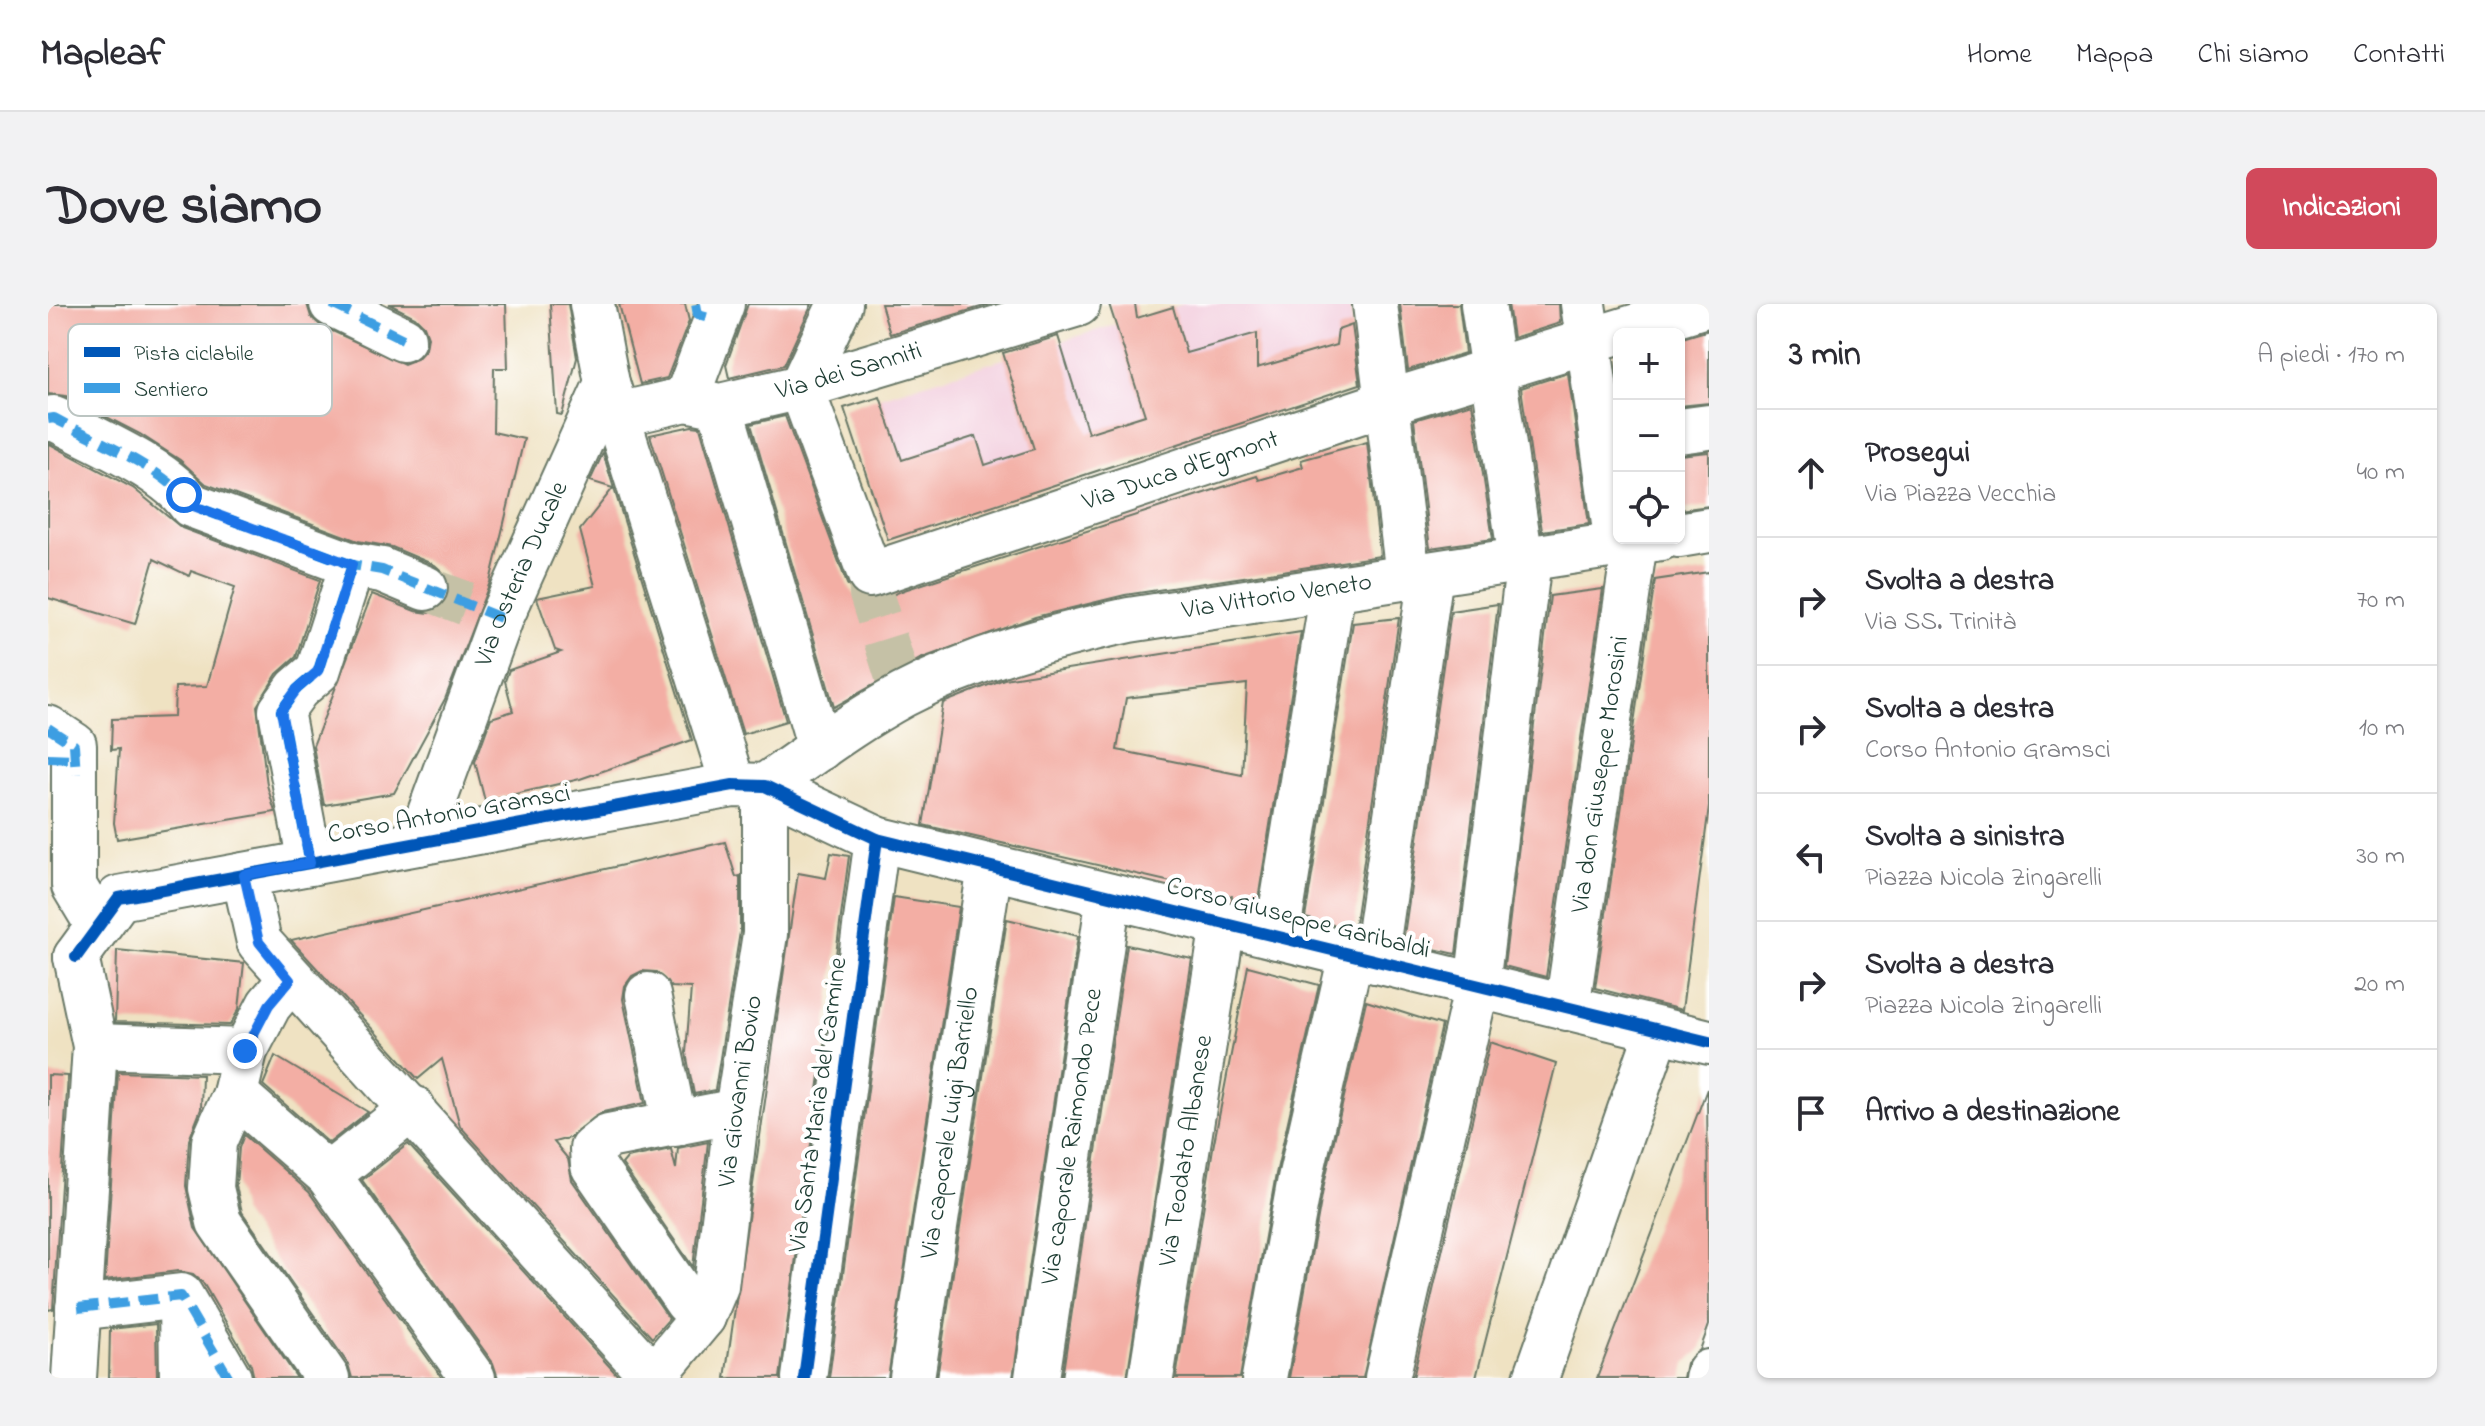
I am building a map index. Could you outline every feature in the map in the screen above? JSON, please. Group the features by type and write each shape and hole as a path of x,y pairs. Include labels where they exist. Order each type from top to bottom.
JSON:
{"street":[{"path":"332,304 403,339"},
{"path":"592,304 612,399"},
{"path":"801,387 840,304"},
{"name":"Via dei Sanniti","path":"612,399 703,403 801,387 1008,314 1078,304"},
{"path":"1264,1378 1300,1179 1363,958 1420,575 1375,304"},
{"path":"1387,1378 1477,985 1525,560 1483,304"},
{"name":"Via Duca d'Egmont","path":"801,387 870,575 1389,402 1494,372 1585,323 1689,307"},
{"path":"711,309 703,403 814,731"},
{"name":"Via don Giuseppe Morosini","path":"1585,323 1620,472"},
{"name":"Via Osteria Ducale","path":"419,843 492,614 612,399"},
{"name":"Via Giovanni Bovio","path":"612,399 749,786 765,934 737,1111 716,1286 703,1317 641,1374"},
{"path":"48,419 54,418 138,463 184,495 191,505 352,565 382,570 425,588"},
{"path":"1685,430 1709,427"},
{"path":"1685,534 1709,530"},
{"name":"Via Vittorio Veneto","path":"749,786 814,731 901,689 995,654 1060,635 1129,620 1625,544"},
{"name":"Via don Giuseppe Morosini","path":"1567,1008 1638,544"},
{"path":"310,863 281,711 297,689 318,671 352,565"},
{"path":"1277,937 1333,589"},
{"path":"62,755 74,886 74,948 95,1046 74,1378"},
{"name":"Corso Giuseppe Garibaldi","path":"749,786 877,839 1709,1042"},
{"name":"Corso Antonio Gramsci","path":"74,948 119,898 749,786"},
{"name":"Via Santa Maria del Carmine","path":"804,1378 877,839"},
{"name":"Via caporale Luigi Barriello","path":"912,1378 990,867"},
{"path":"244,875 259,942 290,980 413,1108 641,1374"},
{"name":"Via caporale Raimondo Pece","path":"1037,1378 1109,896"},
{"name":"Via Teodato Albanese","path":"1151,1378 1223,924"},
{"path":"290,980 269,1005 245,1051 235,1094 214,1142 211,1188 219,1222 327,1378"},
{"path":"648,995 675,1124"},
{"path":"1536,1378 1658,1030"},
{"path":"95,1046 245,1051"},
{"path":"235,1094 328,1175 473,1378"},
{"path":"328,1175 413,1108"},
{"path":"703,1317 687,1302 593,1166 592,1149 608,1136 737,1111"},
{"path":"78,1308 181,1296"},
{"path":"181,1296 182,1378"},
{"path":"181,1296 229,1378"},
{"path":"1707,1378 1709,1372"}],"shaded area":[{"path":"1183,304 1350,304 1358,385 888,540 844,408"}],"building":[{"path":"48,304 307,304 311,317 319,324 68,324 68,397 48,394"},
{"path":"389,304 506,304 508,368 494,368 493,432 524,439 490,582 445,699 394,793 324,805 313,746 372,594 415,611 429,613 441,607 448,598 450,586 445,574 435,565 392,547 358,541 206,484 180,460 105,416 332,416 332,331 404,364 417,359 426,349 428,337 424,326 415,317"},
{"path":"550,304 568,304 577,358 562,415 557,414"},
{"path":"619,304 685,304 689,321 667,378 640,384"},
{"path":"748,304 812,304 784,365 729,378 726,365"},
{"path":"881,304 991,304 890,334"},
{"path":"1109,304 1135,304 1137,318 1173,307 1186,353 1257,333 1257,368 1336,345 1338,330 1352,325 1360,384 888,540 844,408 880,397 902,460 976,436 985,465 1034,449 1003,353 1058,336 1088,433 1145,415"},
{"path":"1400,304 1459,304 1465,353 1408,370"},
{"path":"1508,304 1559,304 1560,323 1513,338"},
{"path":"1709,330 1709,403 1685,405 1685,337"},
{"path":"1568,373 1589,524 1542,531 1521,388"},
{"path":"1472,403 1493,539 1430,548 1414,420"},
{"path":"785,416 847,584 863,607 904,590 1257,476 1259,480 1303,467 1301,460 1367,442 1380,556 1125,595 1035,617 920,659 834,707 751,424"},
{"path":"700,427 786,721 743,734 650,435"},
{"path":"48,443 133,488 182,528 320,580 296,657 277,674 257,706 267,785 275,812 117,839 114,823 119,749 111,750 112,719 174,717 175,687 207,686 235,587 191,571 189,576 154,559 135,624 48,598"},
{"path":"1709,452 1709,506 1685,509 1685,454"},
{"path":"603,453 692,740 580,779 485,801 475,762 491,718 513,711 505,681 509,670 561,652 555,650 537,598 595,586 580,530 613,488 590,481"},
{"path":"1709,572 1709,807 1682,1010 1595,988 1655,580"},
{"path":"1603,589 1546,977 1504,966 1550,596"},
{"path":"1498,604 1456,954 1403,942 1451,611"},
{"path":"1399,618 1354,930 1305,918 1353,623"},
{"path":"1301,632 1257,906 1232,900 1232,896 923,825 943,703 1004,679","holes":["1247,684 1242,775 1117,750 1126,698"]},
{"path":"725,842 736,877 740,876 740,932 715,1090 694,1094 686,1053 691,988 671,987 656,972 642,971 632,976 625,986 623,999 645,1103 603,1112 569,1138 554,1142 568,1159 572,1180 669,1319 652,1338 460,1126 442,1059 418,1079 291,940"},
{"path":"831,853 849,856 780,1378 725,1378 798,873 826,878"},
{"path":"894,897 959,907 888,1378 829,1378"},
{"path":"1007,919 1078,936 1013,1378 937,1378"},
{"path":"1127,945 1192,959 1127,1378 1062,1378"},
{"path":"117,950 244,963 239,1009 230,1025 115,1022"},
{"path":"1248,966 1319,985 1276,1174 1240,1378 1176,1378 1213,1148"},
{"path":"1366,1001 1442,1025 1363,1378 1289,1378 1324,1184"},
{"path":"1490,1042 1556,1064 1476,1378 1413,1378"},
{"path":"275,1056 368,1112 329,1143 263,1085"},
{"path":"118,1072 202,1075 201,1109 189,1140 186,1186 195,1228 297,1378 254,1378 251,1365 203,1283 193,1274 178,1271 105,1280"},
{"path":"48,1075 68,1076 53,1309 48,1310"},
{"path":"1707,1089 1709,1325 1700,1350 1686,1363 1683,1378 1597,1378"},
{"path":"244,1135 309,1192 442,1378 352,1378 348,1364 242,1212 236,1186 239,1148"},
{"path":"708,1142 693,1267 622,1164 627,1158 671,1149 676,1169 678,1148"},
{"path":"408,1144 620,1378 498,1378 493,1363 362,1180"},
{"path":"156,1324 157,1378 109,1378 110,1329"}],"tunnel":[{"path":"870,575 871,594 899,683"},
{"path":"425,588 483,610"}],"marked path":[{"path":"332,304 403,339"},
{"path":"696,304 698,315 716,320"},
{"path":"48,419 54,418 147,467 191,505 352,565 382,570 501,618"},
{"path":"310,863 281,711 297,689 318,671 352,565"},
{"path":"48,728 74,745 76,774"},
{"path":"48,758 75,759"},
{"path":"78,1308 181,1296 229,1378"}],"cycle path":[{"path":"76,957 119,898 733,785 765,786 877,839 1709,1042"},
{"path":"804,1378 877,839"}],"route":[{"path":"184,495 191,505 352,565 318,671 297,689 281,711 310,863 244,875 259,942 290,980 269,1005 245,1051"}]}
